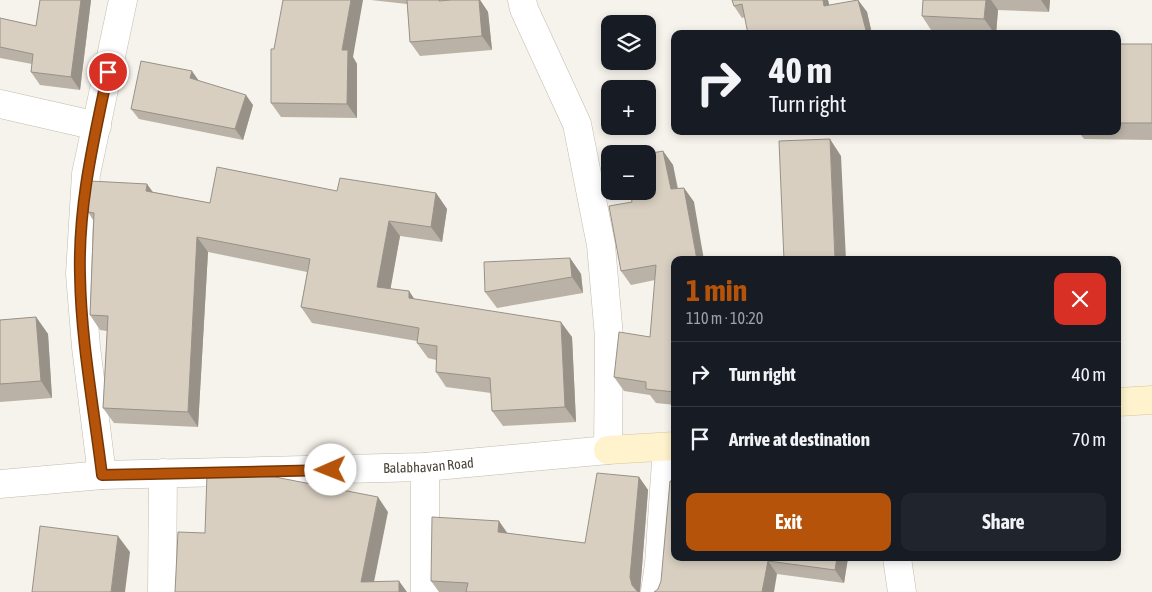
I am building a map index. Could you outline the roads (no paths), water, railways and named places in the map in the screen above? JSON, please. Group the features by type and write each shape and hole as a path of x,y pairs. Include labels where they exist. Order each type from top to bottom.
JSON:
{"main road":[{"path":"1121,402 1152,400"},
{"name":"Balabhavan Road","path":"608,450 671,446"}],"street":[{"path":"102,475 86,347 80,274 86,174 123,0"},
{"path":"522,0 524,9 577,124 601,245 609,337 608,450"},
{"path":"0,104 97,126"},
{"path":"655,592 671,446"},
{"name":"Balabhavan Road","path":"0,484 102,475 425,467 608,450"},
{"path":"425,467 425,592"},
{"path":"162,592 163,473"},
{"path":"898,561 902,592"}]}
